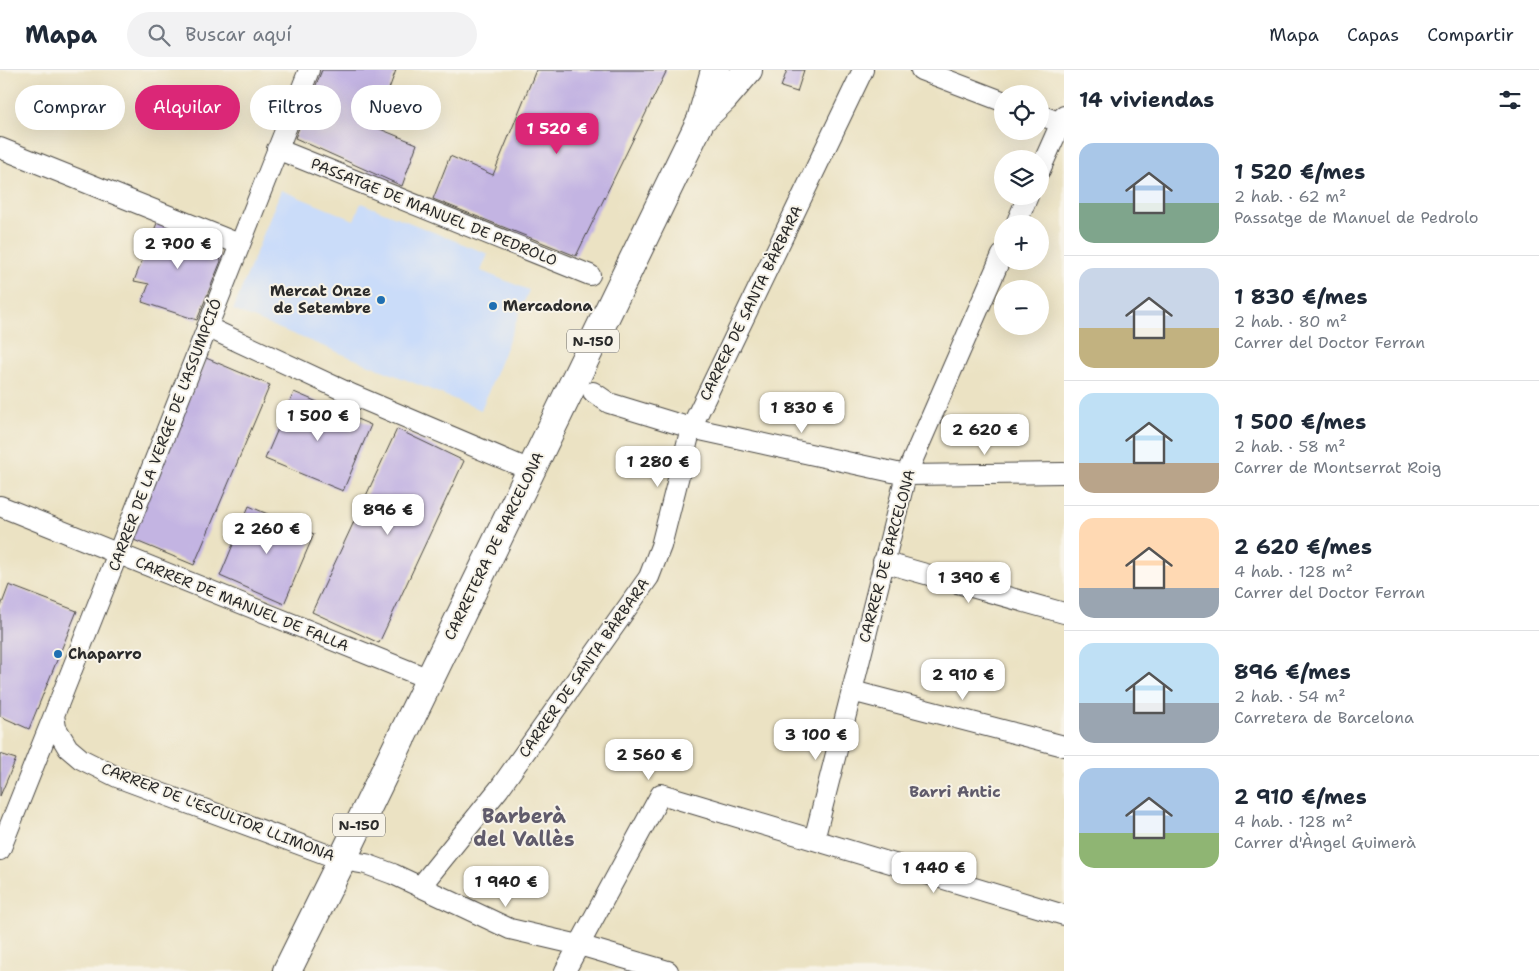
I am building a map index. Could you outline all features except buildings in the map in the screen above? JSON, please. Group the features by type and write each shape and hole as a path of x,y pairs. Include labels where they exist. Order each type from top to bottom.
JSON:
{"main road":[{"name":"N-150","path":"701,120 715,70"},
{"name":"N-150","path":"701,120 748,70"},
{"name":"CARRETERA DE BARCELONA","path":"287,971 701,120"}],"street":[{"name":"CARRER DE LA VERGE DE L'ASSUMPCIÓ","path":"0,850 119,554 239,244 309,70"},
{"name":"CARRER DE SANTA BÀRBARA","path":"420,887 499,789 649,577 661,546 691,428 863,70"},
{"path":"921,70 994,98"},
{"path":"1049,117 1063,121 1049,151"},
{"path":"0,148 239,244"},
{"name":"PASSATGE DE MANUEL DE PEDROLO","path":"277,149 590,274"},
{"name":"CARRER DE BARCELONA","path":"814,840 906,475 995,270"},
{"path":"207,327 354,395 530,470"},
{"path":"601,397 691,428 906,475 1064,473"},
{"name":"CARRER DE MANUEL DE FALLA","path":"0,506 429,679"},
{"path":"883,562 1064,613"},
{"path":"852,690 1064,746"},
{"name":"CARRER DE L'ESCULTOR LLIMONA","path":"54,715 56,728 68,748 81,758 117,777 342,860 374,867 510,929 579,945 668,971"},
{"path":"565,971 662,794 1064,915"}],"shaded area":[{"name":"Mercat Onze de Setembre","path":"281,190 354,220 361,203 488,254 481,271 529,290 481,410 233,310"}],"place":[{"name":"Mercat Onze de Setembre","path":"381,300"},
{"name":"Mercadona","path":"493,306"},
{"name":"Chaparro","path":"58,654"}],"district":[{"name":"Barri Antic","path":"955,791"},
{"name":"Barberà del Vallès","path":"524,828"}]}
